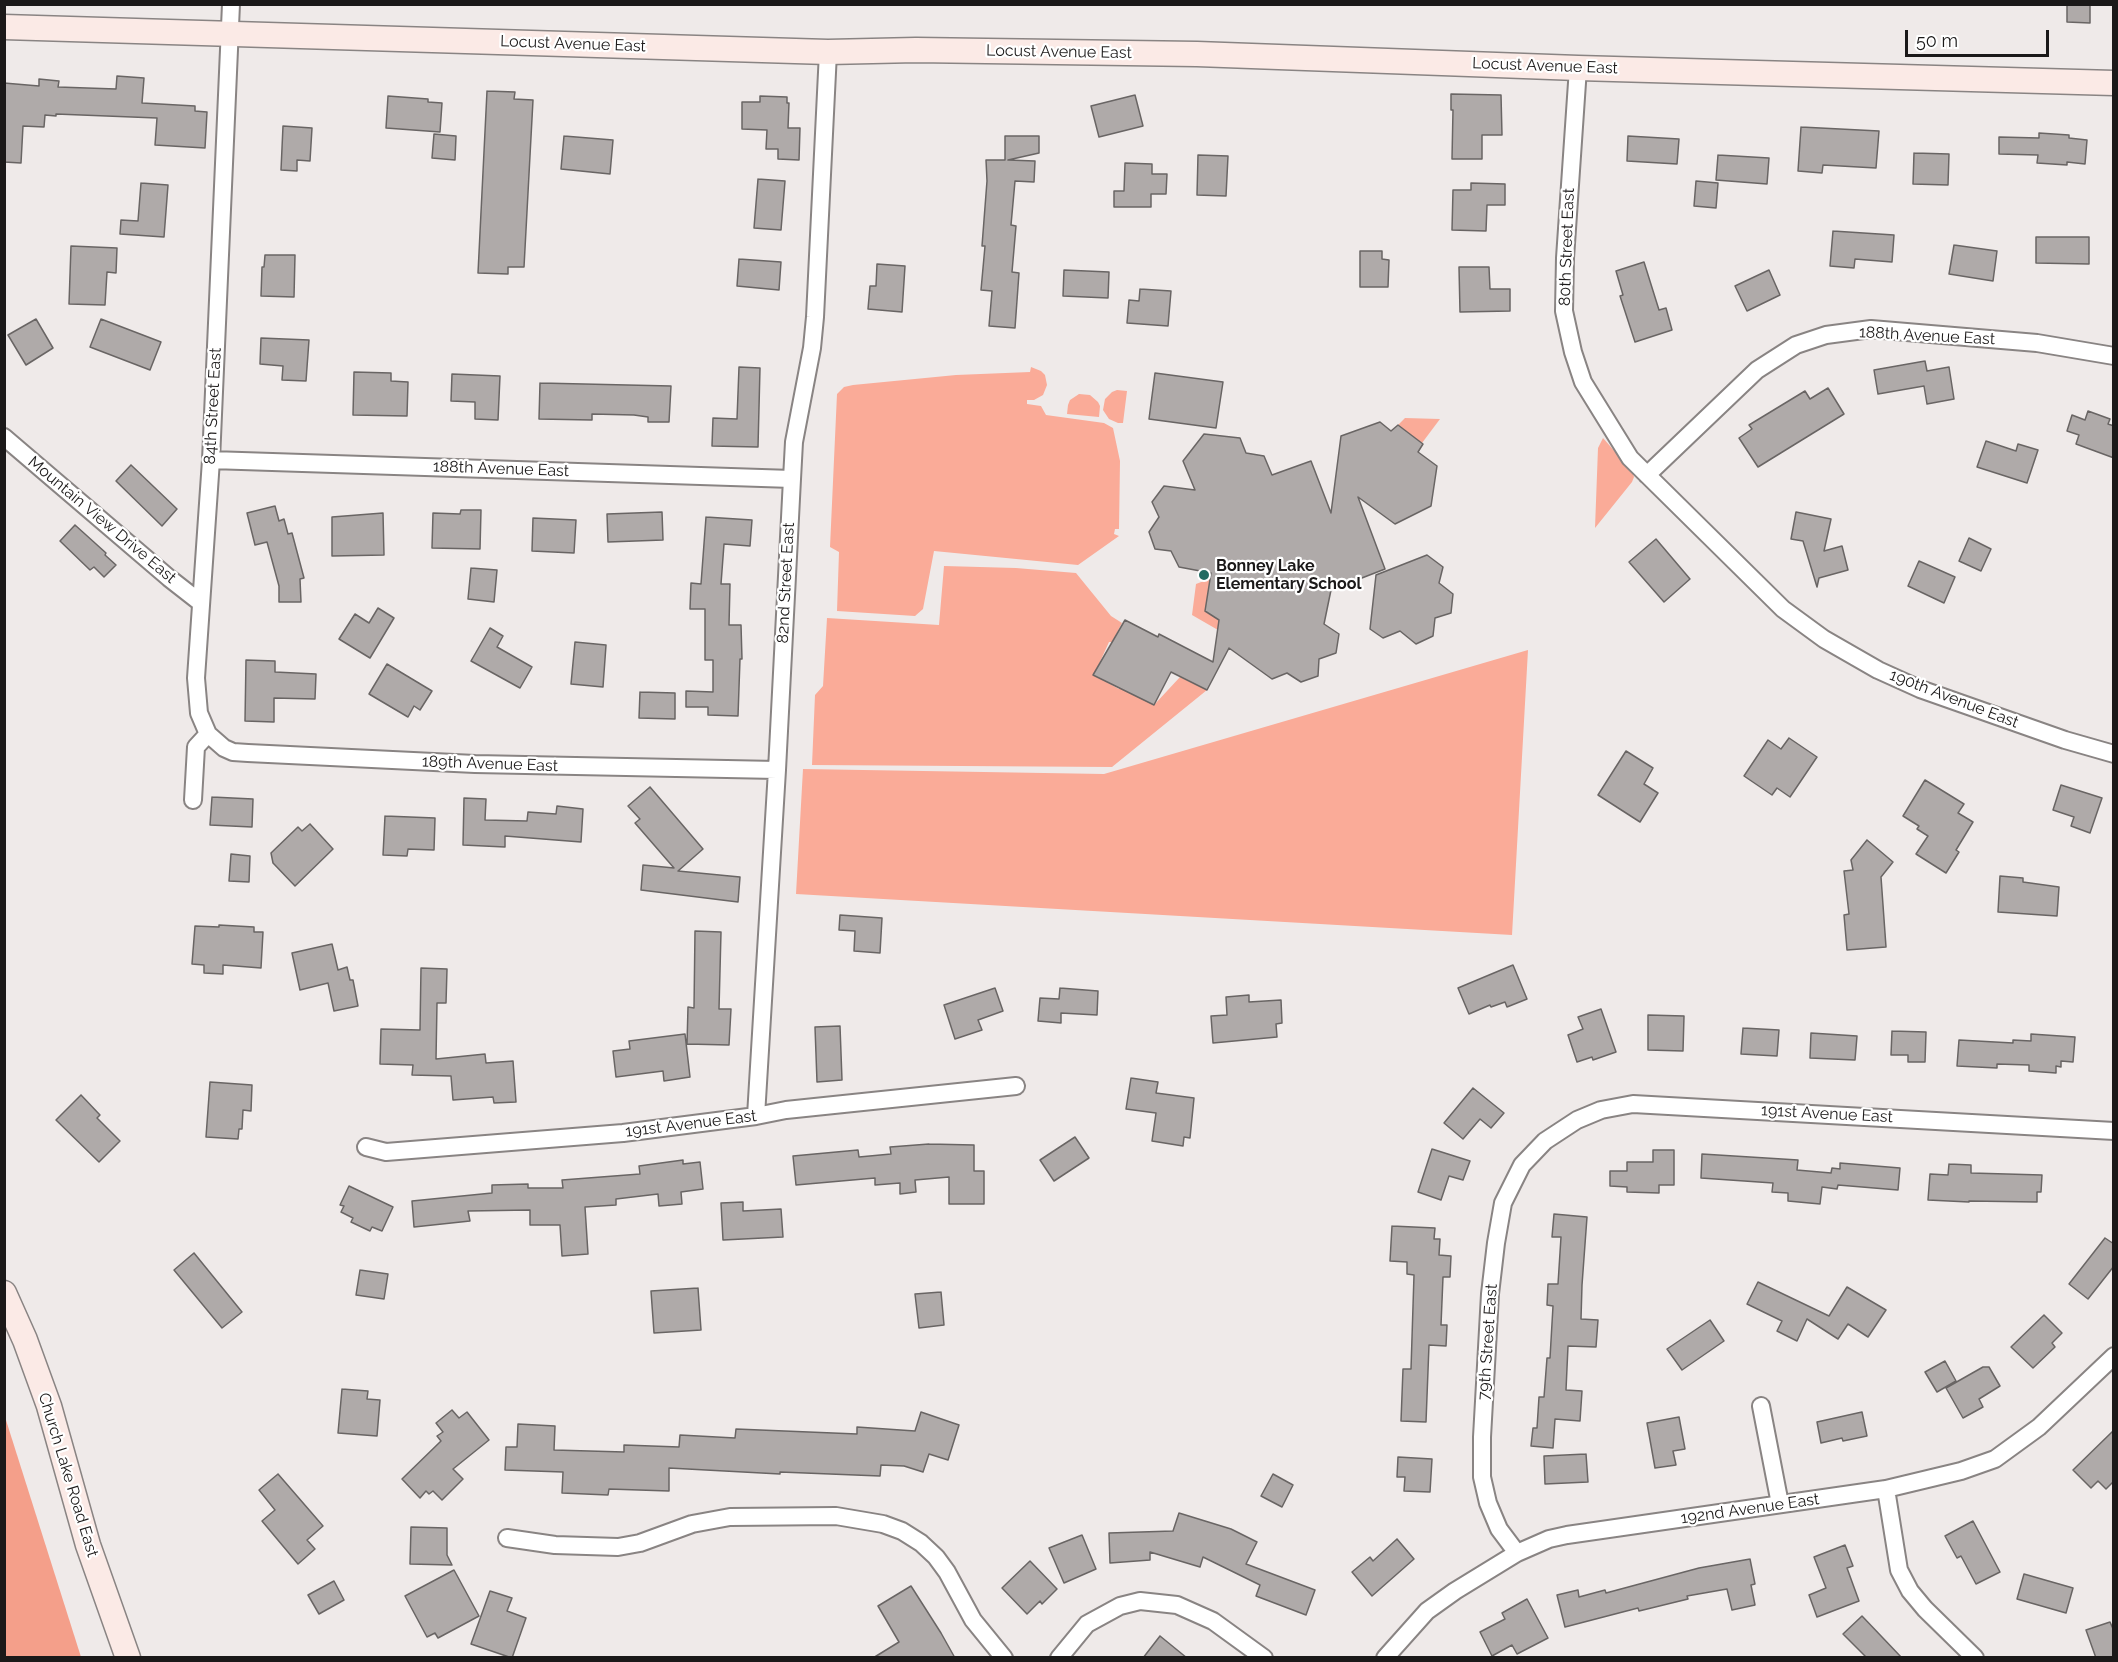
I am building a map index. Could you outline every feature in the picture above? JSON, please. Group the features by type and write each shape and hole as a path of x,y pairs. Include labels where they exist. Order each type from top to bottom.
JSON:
{"street":[{"name":"84th Street East","path":"208,734 199,713 196,678 211,460 231,4"},
{"name":"Locust Avenue East","path":"4,27 828,52 916,50 1197,54 1578,68 2114,82"},
{"name":"82nd Street East","path":"756,1116 794,442 814,327 828,52"},
{"name":"80th Street East","path":"1578,68 1565,258 1564,311 1573,352 1583,382 1630,458 1647,475"},
{"name":"188th Avenue East","path":"1647,475 1757,370 1796,345 1826,335 1871,329 2037,343 2114,357"},
{"name":"Mountain View Drive East","path":"4,437 201,603"},
{"name":"188th Avenue East","path":"211,460 792,479"},
{"name":"190th Avenue East","path":"1647,475 1783,609 1824,639 1878,670 1920,689 2065,740 2114,754"},
{"name":"189th Avenue East","path":"208,734 224,748 233,752 248,753 475,765 777,770"},
{"path":"193,800 196,747 208,734"},
{"name":"191st Avenue East","path":"366,1147 386,1152 623,1133 786,1110 1016,1086"},
{"name":"191st Avenue East","path":"1549,1139 1577,1120 1600,1110 1633,1104 2114,1131"},
{"name":"79th Street East","path":"1517,1553 1499,1529 1488,1503 1482,1477 1490,1294 1503,1203 1522,1165 1549,1139"},
{"name":"Church Lake Road East","path":"4,1293 25,1340 49,1406 88,1545 128,1658"},
{"name":"192nd Avenue East","path":"1385,1658 1427,1611 1517,1553 1549,1539 1886,1489 1961,1471 1995,1459 2039,1427 2112,1361"},
{"path":"1761,1406 1780,1504"},
{"path":"1886,1489 1899,1569 1910,1591 1975,1658"},
{"path":"507,1538 555,1545 618,1546 640,1543 692,1524 730,1517 836,1516 883,1524 912,1537 936,1557 947,1572 973,1620 1004,1658"},
{"path":"1059,1658 1087,1624 1120,1606 1140,1601 1177,1605 1213,1621 1264,1658"}],"shaded area":[{"path":"1031,367 1045,375 1047,385 1043,395 1034,400 1027,400 1027,404 1041,406 1046,415 1104,423 1113,428 1120,461 1119,529 1115,529 1114,534 1119,536 1078,565 934,551 923,609 915,616 837,611 839,552 830,547 837,394 844,387 853,385 956,375 1030,372"},
{"path":"1117,390 1127,391 1123,423 1109,419 1103,410 1105,399"},
{"path":"1079,394 1090,395 1098,402 1099,417 1067,414 1070,400"},
{"path":"1405,418 1440,419 1422,443 1398,425"},
{"path":"1603,438 1632,471 1634,477 1595,528 1598,448"},
{"path":"944,566 1016,568 1076,573 1111,616 1122,623 1112,642 1109,642 1094,675 1119,689 1130,667 1128,692 1154,705 1180,677 1207,690 1112,767 812,765 815,695 823,686 827,618 939,625"},
{"path":"1217,576 1224,585 1208,592 1205,611 1219,620 1218,630 1192,615 1196,584"},
{"path":"1528,650 1512,935 796,894 803,769 1104,774"},
{"path":"5,1417 81,1657 5,1657"}],"building":[{"path":"2067,4 2090,4 2090,23 2067,22"},
{"path":"117,76 144,78 142,103 195,106 195,111 207,112 205,148 155,145 157,118 56,114 56,116 45,115 44,127 23,126 21,163 4,162 4,83 39,86 39,79 59,81 58,87 116,89"},
{"path":"487,91 515,92 514,99 533,100 524,267 508,267 508,274 478,273"},
{"path":"1451,94 1501,95 1502,135 1482,135 1482,159 1452,159"},
{"path":"1135,95 1143,126 1099,137 1091,106"},
{"path":"388,96 428,99 428,102 442,103 440,132 386,128"},
{"path":"760,96 787,97 787,103 789,103 788,128 800,128 799,160 778,159 778,149 766,149 767,130 742,129 742,102 760,102"},
{"path":"283,126 312,128 310,161 297,160 297,171 281,170"},
{"path":"1801,127 1879,131 1876,168 1823,165 1822,173 1798,171"},
{"path":"2039,133 2069,135 2069,138 2087,140 2085,164 2037,163 2038,155 1999,154 1999,137 2039,138"},
{"path":"434,134 456,136 455,160 432,158"},
{"path":"564,136 613,140 610,174 561,169"},
{"path":"1005,136 1039,136 1039,153 1008,160 1035,161 1034,182 1015,181 1011,225 1016,226 1012,272 1019,273 1015,328 989,326 992,291 981,290 985,246 982,246 987,181 986,160 1005,160"},
{"path":"1628,136 1679,139 1677,164 1627,161"},
{"path":"1914,153 1949,154 1948,185 1913,184"},
{"path":"1198,155 1228,156 1226,196 1197,195"},
{"path":"1718,155 1769,158 1767,184 1716,180"},
{"path":"1125,163 1152,164 1152,174 1167,174 1166,194 1151,194 1151,207 1114,207 1114,191 1124,191"},
{"path":"758,179 785,181 781,230 754,228"},
{"path":"1696,181 1718,183 1716,208 1694,206"},
{"path":"141,183 168,185 164,237 120,234 121,220 138,221"},
{"path":"1471,183 1505,184 1505,205 1487,205 1486,231 1452,230 1453,190 1471,190"},
{"path":"1833,231 1894,235 1892,262 1855,259 1854,268 1830,266"},
{"path":"2036,237 2089,237 2089,264 2036,263"},
{"path":"1954,245 1997,251 1993,281 1949,274"},
{"path":"71,246 117,248 116,273 107,272 105,305 69,304"},
{"path":"1360,251 1382,251 1382,259 1389,260 1388,287 1360,287"},
{"path":"265,255 295,255 294,297 261,296 262,267 264,267"},
{"path":"739,259 781,262 779,290 737,286"},
{"path":"1644,262 1659,310 1666,308 1672,330 1635,342 1620,296 1623,295 1616,271"},
{"path":"877,264 905,266 902,312 868,309 870,286 876,286"},
{"path":"1459,267 1489,267 1490,289 1510,289 1510,311 1460,312"},
{"path":"1064,270 1109,272 1108,298 1063,296"},
{"path":"1769,270 1780,295 1747,311 1735,286"},
{"path":"1140,289 1171,291 1168,326 1127,323 1129,300 1139,301"},
{"path":"36,319 53,348 26,365 8,335"},
{"path":"101,319 161,342 150,370 90,347"},
{"path":"261,338 309,340 306,381 282,380 283,366 260,364"},
{"path":"1925,361 1927,371 1949,367 1954,399 1927,404 1924,386 1878,394 1874,370"},
{"path":"739,367 760,368 758,447 712,446 713,418 737,419"},
{"path":"354,372 391,373 391,381 408,382 407,416 353,415"},
{"path":"1155,373 1223,382 1216,428 1149,419"},
{"path":"452,374 500,376 498,420 475,419 475,402 451,401"},
{"path":"540,383 671,386 669,422 648,422 648,417 634,415 592,414 592,420 539,419"},
{"path":"1828,388 1844,414 1758,467 1739,438 1752,429 1749,425 1805,391 1810,399"},
{"path":"2088,411 2110,419 2108,424 2114,426 2114,458 2076,444 2079,435 2067,431 2072,415 2085,420"},
{"path":"1380,422 1391,431 1398,425 1423,444 1418,452 1437,466 1431,506 1395,524 1358,497 1385,569 1331,590 1324,624 1339,634 1336,653 1319,659 1318,676 1301,682 1287,673 1272,679 1229,648 1207,690 1171,672 1154,705 1093,675 1125,620 1158,637 1159,634 1213,662 1219,620 1205,611 1211,573 1179,567 1171,551 1155,549 1149,532 1159,517 1152,502 1164,486 1195,490 1183,461 1204,434 1240,438 1246,453 1264,456 1272,475 1311,461 1331,513 1341,436"},
{"path":"1986,441 2016,451 2018,444 2038,450 2027,483 1977,467"},
{"path":"131,465 177,509 162,526 116,481"},
{"path":"275,506 279,521 284,519 288,534 292,533 304,578 300,579 301,602 279,602 279,586 267,542 255,545 247,513"},
{"path":"461,510 481,510 480,549 432,548 433,513 460,514"},
{"path":"662,512 663,540 608,542 607,514"},
{"path":"1796,512 1831,519 1824,551 1842,546 1848,570 1819,578 1817,587 1803,541 1791,539"},
{"path":"383,513 384,555 332,556 332,517"},
{"path":"706,517 752,520 750,546 724,544 721,584 730,584 729,625 741,625 742,659 740,659 738,716 708,715 708,707 686,707 686,691 713,692 713,660 705,660 705,609 690,609 691,583 701,584"},
{"path":"533,518 576,520 574,553 532,551"},
{"path":"75,525 116,565 104,577 94,567 90,570 60,541"},
{"path":"1969,538 1991,549 1981,571 1959,561"},
{"path":"1656,539 1690,579 1664,602 1629,562"},
{"path":"1427,555 1443,567 1439,583 1453,594 1451,613 1435,618 1433,636 1416,644 1400,631 1383,638 1370,629 1376,575"},
{"path":"1919,561 1955,577 1944,603 1908,586"},
{"path":"471,568 497,570 494,602 468,599"},
{"path":"378,608 394,618 370,658 339,639 355,614 369,623"},
{"path":"490,628 503,636 497,647 532,667 520,688 471,661"},
{"path":"575,642 606,645 603,687 571,684"},
{"path":"246,660 275,661 275,672 316,674 315,699 274,698 274,722 245,721"},
{"path":"387,664 432,691 420,710 414,706 408,717 369,694"},
{"path":"640,692 675,693 675,719 639,718"},
{"path":"1789,738 1817,757 1790,797 1777,788 1772,795 1744,776 1768,740 1781,749"},
{"path":"1626,751 1653,768 1644,784 1658,793 1640,822 1598,795"},
{"path":"1925,780 1964,804 1958,813 1973,822 1956,850 1959,852 1946,873 1916,854 1928,836 1917,829 1919,826 1903,816"},
{"path":"2061,785 2102,798 2090,833 2071,826 2074,817 2053,810"},
{"path":"650,787 703,849 678,871 740,877 738,902 641,890 643,865 674,868 635,823 640,819 628,806"},
{"path":"212,797 253,799 252,827 210,825"},
{"path":"464,798 486,799 485,820 527,821 528,812 556,814 557,806 583,809 581,842 505,836 505,847 463,845"},
{"path":"385,816 435,818 434,850 408,849 407,856 383,855"},
{"path":"310,824 333,849 295,886 273,863 271,853 298,827 302,831"},
{"path":"1867,840 1893,862 1881,877 1886,947 1847,950 1844,915 1849,914 1844,871 1853,870 1851,860"},
{"path":"231,854 250,856 249,882 229,881"},
{"path":"2000,876 2023,878 2023,882 2059,887 2057,916 1998,912"},
{"path":"840,915 882,918 880,953 854,951 855,931 839,930"},
{"path":"219,925 254,927 254,932 263,932 261,968 223,965 223,974 204,973 204,965 192,964 195,926 219,927"},
{"path":"695,931 721,932 719,1009 731,1009 729,1045 687,1044 688,1007 694,1008"},
{"path":"332,944 338,970 347,967 350,980 353,980 358,1006 334,1011 328,983 300,990 292,953"},
{"path":"1513,965 1527,999 1507,1007 1505,1002 1491,1007 1490,1005 1469,1014 1458,988"},
{"path":"421,968 447,969 446,1003 437,1003 436,1059 485,1054 486,1063 513,1061 516,1102 494,1103 493,1097 453,1100 451,1076 412,1075 413,1065 380,1064 381,1029 420,1030"},
{"path":"995,988 1003,1011 978,1020 982,1030 955,1039 944,1005"},
{"path":"1060,988 1098,991 1097,1015 1061,1013 1061,1023 1038,1021 1040,998 1059,999"},
{"path":"1249,995 1249,1002 1281,1000 1282,1023 1276,1024 1277,1037 1213,1043 1211,1016 1227,1015 1226,997"},
{"path":"1601,1009 1616,1052 1593,1060 1592,1057 1577,1062 1568,1035 1583,1029 1578,1017"},
{"path":"1648,1015 1684,1016 1683,1051 1648,1050"},
{"path":"840,1026 842,1080 817,1082 815,1027"},
{"path":"1743,1028 1779,1030 1777,1056 1741,1054"},
{"path":"1892,1031 1926,1032 1925,1062 1908,1062 1908,1055 1891,1055"},
{"path":"1811,1033 1857,1036 1855,1060 1810,1058"},
{"path":"685,1034 690,1077 664,1081 663,1071 616,1077 613,1051 630,1049 629,1041"},
{"path":"2031,1034 2075,1037 2073,1062 2061,1061 2061,1067 2056,1066 2056,1073 2029,1071 2029,1065 1997,1064 1997,1068 1957,1066 1959,1040 2013,1043 2013,1040 2031,1041"},
{"path":"1131,1078 1158,1082 1156,1093 1194,1098 1190,1138 1184,1137 1183,1146 1152,1141 1156,1113 1126,1109"},
{"path":"210,1082 252,1085 251,1111 243,1110 242,1129 239,1129 238,1139 206,1137"},
{"path":"1473,1088 1504,1113 1491,1128 1480,1119 1463,1139 1444,1123"},
{"path":"81,1095 100,1115 97,1118 120,1141 99,1162 56,1120"},
{"path":"1075,1137 1089,1158 1054,1181 1040,1160"},
{"path":"929,1144 974,1145 974,1171 984,1171 984,1204 949,1204 949,1177 915,1180 916,1192 900,1194 900,1183 875,1185 875,1178 796,1185 793,1156 858,1150 859,1157 891,1154 890,1147"},
{"path":"1432,1149 1470,1161 1463,1180 1449,1176 1441,1200 1418,1192"},
{"path":"1653,1150 1674,1150 1674,1185 1659,1185 1659,1193 1627,1192 1627,1187 1610,1186 1610,1171 1627,1171 1627,1162 1653,1162"},
{"path":"1702,1154 1798,1160 1797,1170 1831,1173 1832,1168 1840,1169 1840,1163 1900,1168 1898,1190 1838,1185 1837,1189 1822,1187 1820,1204 1788,1201 1788,1193 1772,1192 1773,1183 1701,1178"},
{"path":"683,1160 683,1164 700,1162 703,1189 681,1192 682,1204 659,1206 658,1194 616,1199 616,1205 585,1207 588,1254 562,1256 560,1225 530,1225 530,1210 468,1211 470,1221 414,1227 412,1201 492,1193 492,1185 528,1184 528,1188 563,1188 562,1180 640,1174 639,1166"},
{"path":"1949,1164 1971,1165 1971,1173 2042,1175 2041,1192 2037,1192 2037,1202 1928,1200 1930,1174 1948,1175"},
{"path":"349,1186 393,1207 382,1231 372,1227 370,1231 351,1222 353,1218 341,1212 344,1206 340,1205"},
{"path":"743,1202 743,1211 781,1209 783,1237 723,1240 721,1203"},
{"path":"1554,1214 1587,1217 1581,1319 1598,1320 1596,1347 1568,1346 1566,1390 1582,1391 1580,1421 1555,1419 1553,1448 1531,1446 1533,1428 1537,1428 1539,1397 1544,1397 1547,1358 1550,1358 1553,1306 1547,1305 1548,1284 1558,1284 1561,1237 1552,1237"},
{"path":"1392,1226 1435,1228 1434,1239 1440,1239 1439,1255 1451,1256 1450,1277 1443,1277 1441,1325 1447,1325 1446,1346 1429,1345 1426,1422 1401,1421 1403,1369 1411,1369 1414,1275 1407,1274 1407,1262 1390,1261"},
{"path":"2105,1238 2114,1244 2114,1266 2088,1299 2069,1284"},
{"path":"194,1253 242,1312 222,1328 174,1270"},
{"path":"360,1270 388,1274 384,1299 356,1295"},
{"path":"1758,1282 1829,1316 1847,1287 1886,1310 1868,1337 1848,1324 1838,1339 1807,1319 1797,1341 1777,1331 1782,1321 1747,1304"},
{"path":"698,1288 701,1330 654,1333 651,1291"},
{"path":"941,1292 944,1325 919,1328 915,1294"},
{"path":"2044,1315 2062,1333 2052,1343 2055,1347 2033,1368 2011,1347"},
{"path":"1710,1320 1724,1341 1682,1370 1667,1349"},
{"path":"1945,1361 1956,1381 1937,1392 1925,1372"},
{"path":"1983,1367 1989,1367 2000,1386 1979,1399 1983,1407 1963,1418 1946,1388"},
{"path":"342,1389 368,1391 367,1399 380,1400 377,1436 338,1433"},
{"path":"452,1410 459,1418 467,1412 489,1440 453,1469 463,1479 442,1500 433,1491 429,1494 426,1491 420,1498 402,1479 441,1441 437,1436 443,1432 436,1423"},
{"path":"921,1412 959,1425 948,1460 929,1454 923,1472 904,1466 881,1465 880,1476 669,1468 669,1491 609,1489 608,1495 562,1493 563,1472 505,1470 506,1447 517,1447 518,1424 555,1426 554,1450 624,1452 624,1445 679,1447 680,1435 735,1438 736,1429 857,1434 857,1427 915,1431"},
{"path":"1862,1412 1867,1436 1821,1443 1817,1422"},
{"path":"1679,1417 1685,1449 1673,1451 1676,1465 1655,1468 1647,1423"},
{"path":"2114,1430 2114,1481 2106,1489 2098,1481 2091,1488 2073,1470"},
{"path":"1586,1454 1588,1482 1545,1484 1544,1456"},
{"path":"1398,1457 1432,1459 1430,1492 1404,1491 1405,1477 1397,1477"},
{"path":"278,1474 323,1526 307,1540 315,1549 298,1564 262,1521 275,1510 259,1490"},
{"path":"1273,1474 1293,1485 1282,1507 1261,1496"},
{"path":"1179,1513 1231,1529 1257,1542 1246,1564 1315,1590 1306,1615 1256,1596 1260,1585 1203,1557 1200,1567 1150,1552 1150,1560 1110,1563 1109,1533 1173,1531"},
{"path":"1973,1521 2000,1572 1976,1584 1961,1556 1957,1558 1945,1536"},
{"path":"411,1527 447,1528 447,1555 452,1565 410,1564"},
{"path":"1082,1535 1096,1569 1064,1583 1049,1548"},
{"path":"1397,1539 1414,1559 1372,1596 1352,1572 1370,1557 1373,1561"},
{"path":"1845,1545 1853,1566 1847,1568 1859,1601 1817,1617 1809,1595 1826,1588 1814,1557"},
{"path":"1750,1559 1755,1584 1751,1585 1755,1605 1732,1610 1727,1589 1687,1596 1688,1599 1639,1611 1638,1608 1565,1627 1557,1595 1578,1590 1579,1597 1605,1590 1606,1593 1699,1568"},
{"path":"1030,1561 1057,1589 1042,1604 1040,1601 1027,1614 1002,1588"},
{"path":"454,1570 479,1616 438,1638 435,1633 427,1637 405,1596"},
{"path":"2024,1574 2073,1588 2066,1613 2017,1599"},
{"path":"334,1581 344,1600 319,1614 308,1595"},
{"path":"911,1586 955,1658 873,1658 899,1642 878,1606"},
{"path":"490,1591 512,1598 507,1611 526,1618 512,1658 471,1644"},
{"path":"1527,1599 1548,1638 1517,1654 1512,1645 1492,1656 1480,1632 1505,1619 1502,1613"},
{"path":"1862,1616 1902,1658 1867,1658 1843,1634"},
{"path":"2110,1622 2114,1631 2114,1658 2096,1658 2086,1630"},
{"path":"1160,1636 1187,1658 1143,1658"}],"place":[{"name":"Bonney Lake Elementary School","path":"1204,575"}]}
